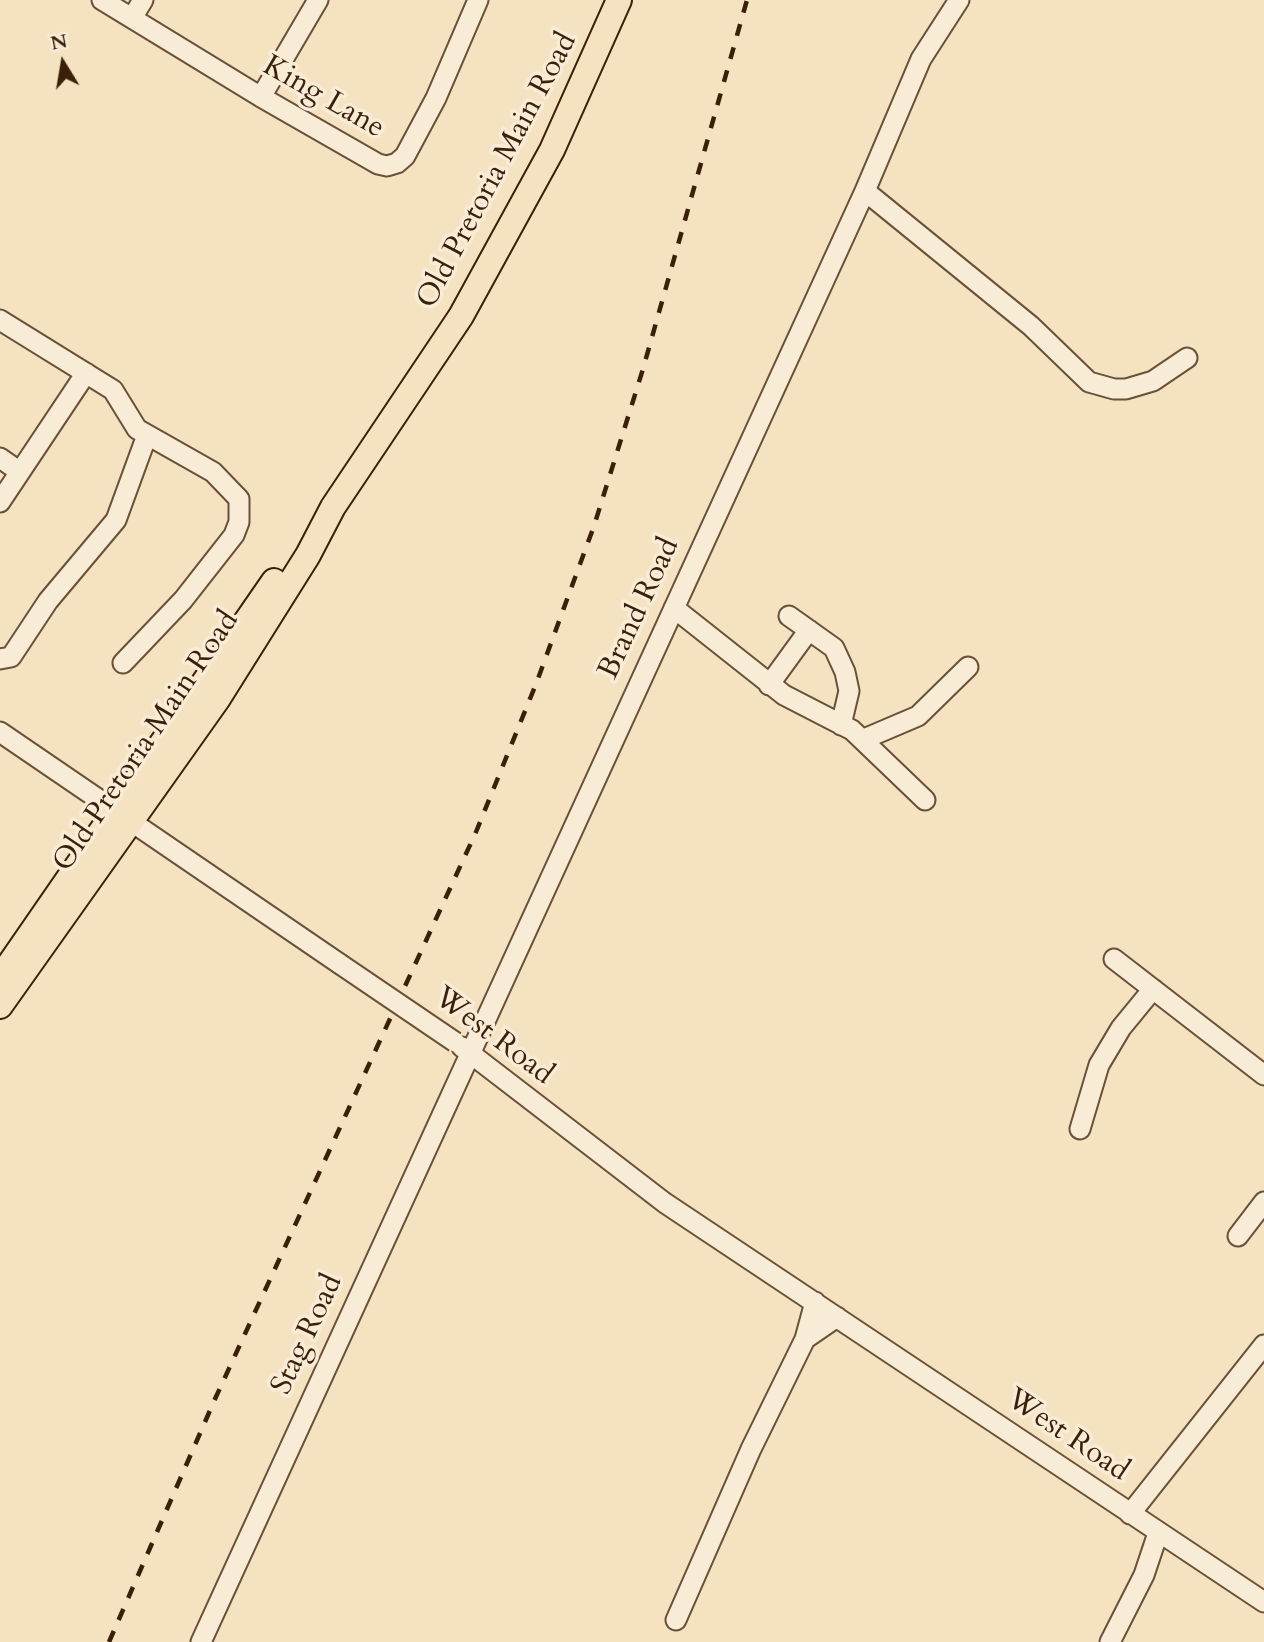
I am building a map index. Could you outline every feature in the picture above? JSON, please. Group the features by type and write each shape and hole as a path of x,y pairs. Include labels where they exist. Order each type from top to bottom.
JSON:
{"main road":[{"name":"Old Pretoria Main Road","path":"0,978 250,651 333,507 461,316 510,230 557,139 619,0"},
{"name":"Old Pretoria Main Road","path":"0,1006 124,818"}],"street":[{"name":"King Lane","path":"102,0 261,97 378,164 397,163 405,156 436,98 478,0"},
{"path":"132,18 143,0"},
{"path":"261,97 318,0"},
{"name":"Brand Road","path":"463,1047 674,608 865,191 921,59 959,0"},
{"path":"865,191 1031,326 1089,382 1114,389 1126,389 1153,381 1187,358"},
{"path":"0,320 113,390 137,429 225,481 236,494 240,506 234,534 183,600 123,663"},
{"path":"0,502 86,373"},
{"path":"0,659 11,657 48,601 116,520 147,435"},
{"path":"0,458 20,472"},
{"path":"674,608 769,685 864,739 925,800"},
{"path":"789,617 834,648 845,672 849,691 841,725"},
{"path":"769,685 809,630"},
{"path":"864,739 918,716 968,667"},
{"name":"West Road","path":"0,732 463,1047 665,1203 1264,1602"},
{"path":"1114,959 1264,1075"},
{"path":"1080,1129 1098,1065 1121,1028 1153,989"},
{"name":"Stag Road","path":"201,1642 463,1047"},
{"path":"1238,1236 1264,1202"},
{"path":"676,1620 751,1449 805,1339 815,1302"},
{"path":"805,1339 837,1317"},
{"path":"1130,1514 1264,1345"},
{"path":"1110,1642 1144,1575 1158,1533"}],"railway":[{"path":"109,1642 215,1399 476,832 536,684 594,526 643,369 747,0"}]}
